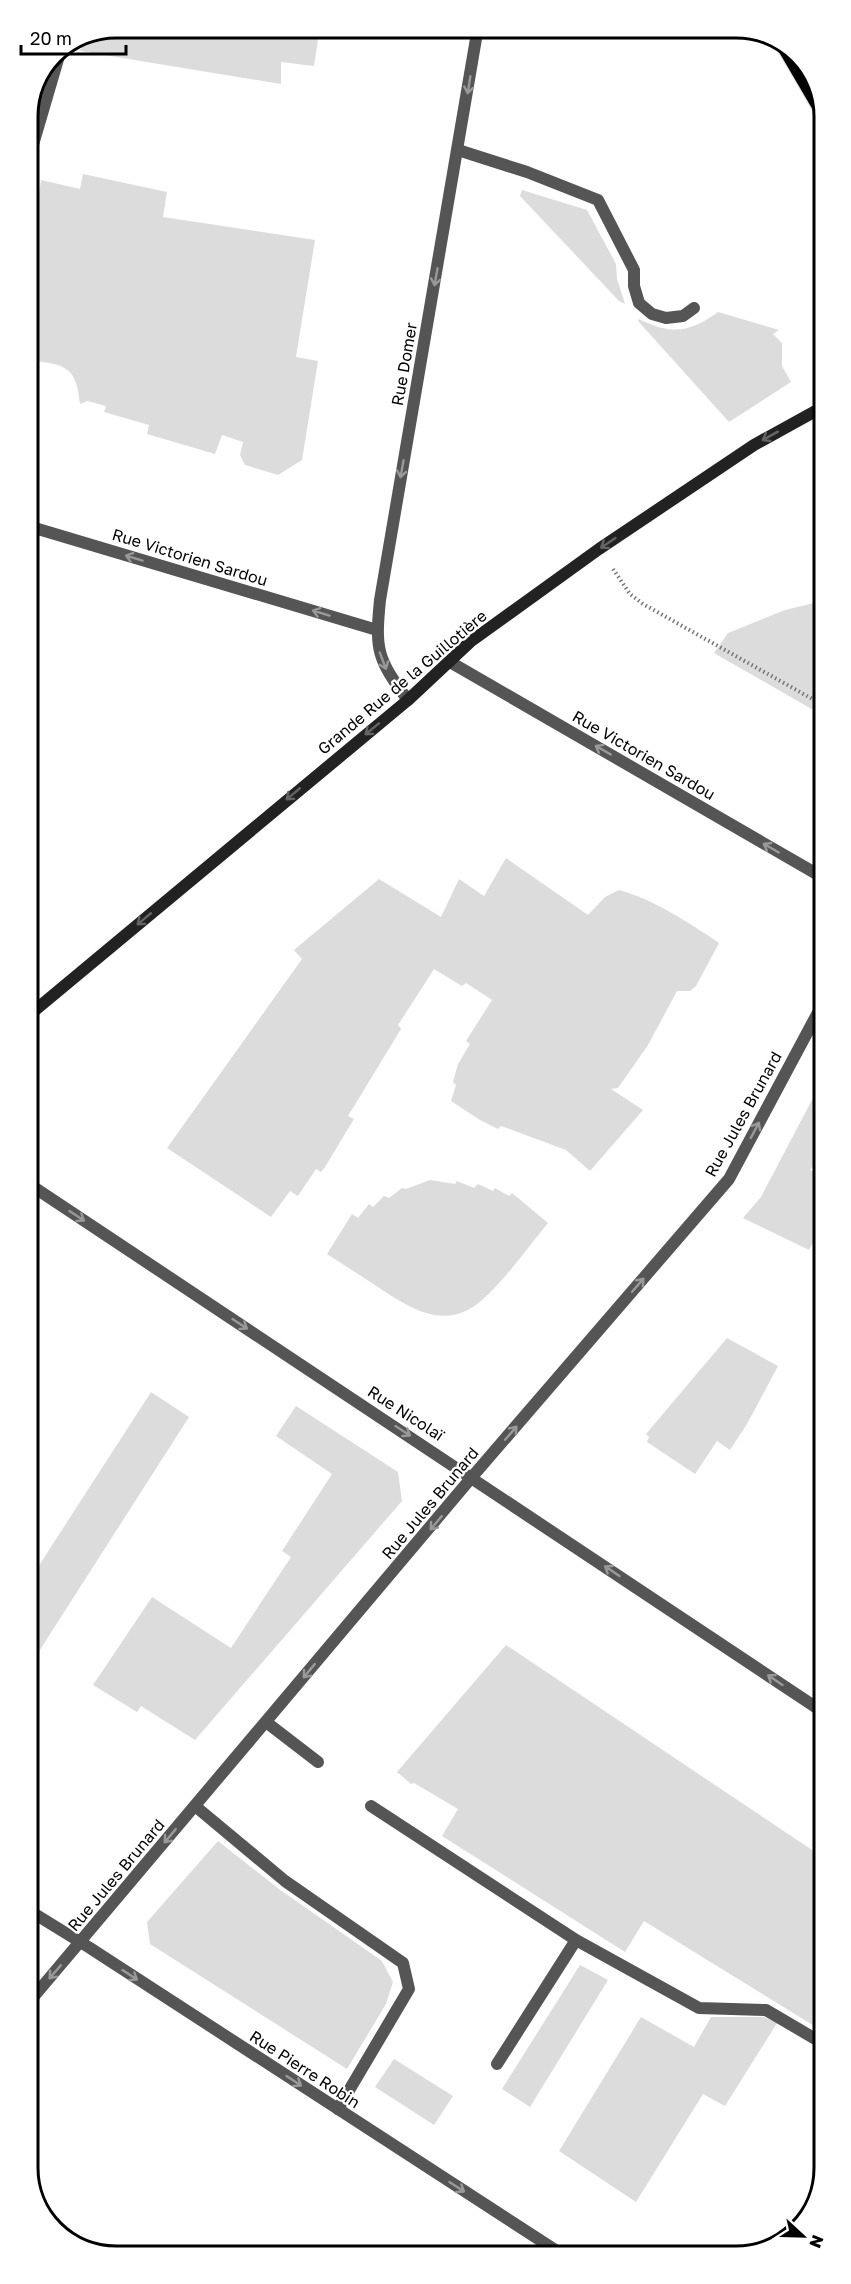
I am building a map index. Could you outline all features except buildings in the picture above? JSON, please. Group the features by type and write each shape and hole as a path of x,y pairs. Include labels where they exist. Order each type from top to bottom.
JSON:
{"main road":[{"path":"797,68 806,83"},
{"name":"Grande Rue de la Guillotière","path":"38,1008 408,700 470,642 599,549 754,445 814,412"}],"street":[{"name":"Rue Domer","path":"408,700 383,666 377,630 380,600 476,38"},
{"path":"38,128 57,64"},
{"path":"458,150 526,172 598,200 634,270 634,286 639,303 652,314 666,318 683,316 694,308"},
{"name":"Rue Victorien Sardou","path":"38,529 377,630"},
{"name":"Rue Victorien Sardou","path":"450,662 814,872"},
{"name":"Rue Jules Brunard","path":"38,1992 472,1477 729,1179 814,1020"},
{"name":"Rue Nicolaï","path":"38,1190 814,1706"},
{"path":"267,1722 318,1762"},
{"path":"195,1806 285,1881 403,1964 410,1989 338,2109"},
{"path":"371,1806 576,1940 699,2008 766,2010 814,2038"},
{"name":"Rue Pierre Robin","path":"38,1916 549,2246"},
{"path":"497,2064 576,1940"}],"path":[{"path":"599,549 630,594 643,604 814,700"}],"shaded area":[{"path":"115,38 318,38 314,66 281,62 281,84 80,51 85,43"},
{"path":"83,174 167,192 163,217 315,240 296,357 318,361 302,460 278,475 245,465 240,455 243,442 222,435 215,454 147,434 149,425 104,412 106,406 87,401 80,404 75,381 71,374 59,366 38,361 38,200 41,180 80,189"},
{"path":"522,190 587,210 616,264 617,279 625,304 619,301 520,196"},
{"path":"718,312 779,330 773,334 782,343 782,366 791,382 729,422 638,321 639,319 661,328 689,328"},
{"path":"814,603 814,710 714,653 728,633 785,610"},
{"path":"506,858 588,915 605,897 619,890 658,906 719,943 696,986 690,991 677,991 648,1045 618,1088 611,1089 643,1110 590,1171 566,1150 501,1126 498,1129 451,1101 456,1085 453,1082 458,1064 470,1044 466,1041 492,1000 466,983 462,986 434,969 398,1025 401,1029 348,1116 354,1119 325,1167 321,1172 316,1169 298,1196 290,1191 271,1217 167,1148 302,959 294,950 379,879 441,917 459,879 484,896"},
{"path":"814,1096 814,1165 810,1170 814,1172 814,1240 809,1250 743,1218 761,1197"},
{"path":"430,1180 455,1184 457,1181 474,1188 478,1184 493,1191 495,1188 509,1196 512,1193 548,1223 508,1273 482,1300 469,1310 455,1315 429,1314 403,1303 327,1254 352,1214 358,1218 369,1204 373,1207 384,1196 389,1198 402,1188 406,1189"},
{"path":"727,1338 778,1366 747,1424 730,1450 717,1441 695,1474 647,1442 649,1437 646,1434"},
{"path":"151,1392 189,1417 38,1653 38,1567"},
{"path":"296,1406 398,1472 402,1501 195,1740 141,1706 137,1712 93,1685 152,1597 231,1648 291,1557 282,1551 332,1474 276,1436"},
{"path":"506,1645 814,1851 814,2026 644,1921 625,1952 442,1836 458,1809 414,1783 411,1784 397,1772"},
{"path":"218,1841 279,1889 382,1961 393,1982 386,2004 347,2069 150,1944 147,1922"},
{"path":"580,1965 608,1980 530,2107 502,2089"},
{"path":"641,2017 694,2047 711,2017 764,2017 777,2023 725,2106 703,2094 636,2202 559,2151"},
{"path":"394,2059 453,2096 434,2125 375,2087"}]}
